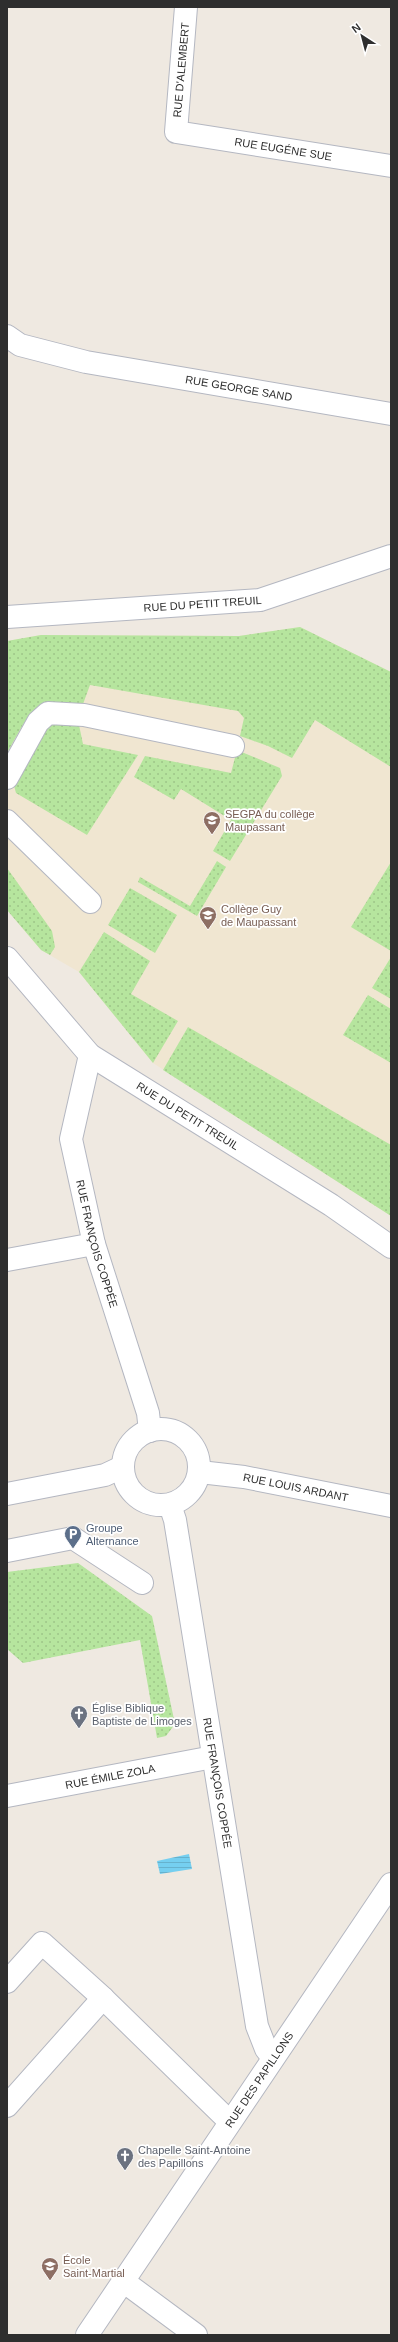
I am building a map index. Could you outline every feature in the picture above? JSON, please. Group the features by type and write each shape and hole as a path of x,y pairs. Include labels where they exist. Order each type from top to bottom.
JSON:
{"street":[{"name":"RUE D'ALEMBERT","path":"176,132 186,7"},
{"name":"RUE EUGÉNE SUE","path":"176,132 391,166"},
{"name":"RUE GEORGE SAND","path":"7,336 20,345 86,362 391,414"},
{"name":"RUE DU PETIT TREUIL","path":"7,617 260,600 391,556"},
{"path":"7,778 38,722 48,713 84,715 234,746"},
{"path":"7,822 90,902"},
{"name":"RUE DU PETIT TREUIL","path":"7,958 90,1055 331,1205 391,1247"},
{"name":"RUE FRANÇOIS COPPÉE","path":"90,1055 71,1139 94,1244 148,1413 150,1430"},
{"path":"7,1260 94,1244"},
{"path":"150,1430 169,1430 186,1437 194,1447 199,1459 200,1472 197,1483 190,1493 181,1500 170,1505 159,1506 137,1498 127,1484 122,1467 130,1445 139,1436 150,1430"},
{"path":"7,1494 105,1475 122,1467"},
{"name":"RUE LOUIS ARDANT","path":"200,1472 244,1477 391,1506"},
{"name":"RUE FRANÇOIS COPPÉE","path":"170,1505 175,1520 257,2026 266,2050 273,2058"},
{"path":"7,1551 73,1538 142,1582"},
{"name":"RUE ÉMILE ZOLA","path":"7,1796 213,1757"},
{"name":"RUE DES PAPILLONS","path":"87,2335 229,2121 391,1884"},
{"path":"7,1982 42,1943 103,1998 229,2121"},
{"path":"7,2106 103,1998"},
{"path":"123,2281 196,2335"}],"shaded area":[{"name":"Collège Guy de Maupassant","path":"300,627 391,672 391,1216 153,1063 79,972 41,950 7,910 7,641 41,635 239,636"}],"green space":[{"path":"300,627 391,672 391,767 315,720 292,758 268,746 240,736 244,718 238,711 90,685 83,704 66,702 53,703 34,710 7,753 7,641 41,635 239,636"},
{"path":"57,722 79,725 83,744 138,755 87,835 16,793 13,782 47,728"},
{"path":"237,750 280,768 282,776 230,861 213,851 231,820 181,789 174,800 134,777 145,756 231,773"},
{"path":"217,861 226,867 197,916 138,882 140,877 190,906"},
{"path":"391,862 391,951 351,927"},
{"path":"7,868 52,931 55,947 50,955 41,950 7,910"},
{"path":"130,888 177,915 155,953 108,925"},
{"path":"104,932 150,961 131,994 178,1021 153,1063 79,972"},
{"path":"391,957 391,999 372,988"},
{"path":"368,995 391,1009 391,1063 343,1035"},
{"path":"188,1027 391,1145 391,1216 163,1070"},
{"path":"78,1563 152,1616 175,1724 166,1736 157,1738 140,1640 23,1663 7,1649 7,1572"}],"water":[{"path":"189,1854 192,1869 160,1874 157,1861"}],"place":[{"name":"SEGPA du collège Maupassant","path":"212,835"},
{"name":"Collège Guy de Maupassant","path":"208,930"},
{"name":"Groupe Alternance","path":"73,1549"},
{"name":"Église Biblique Baptiste de Limoges","path":"79,1729"},
{"name":"Chapelle Saint-Antoine des Papillons","path":"125,2171"},
{"name":"École Saint-Martial","path":"50,2281"}]}
